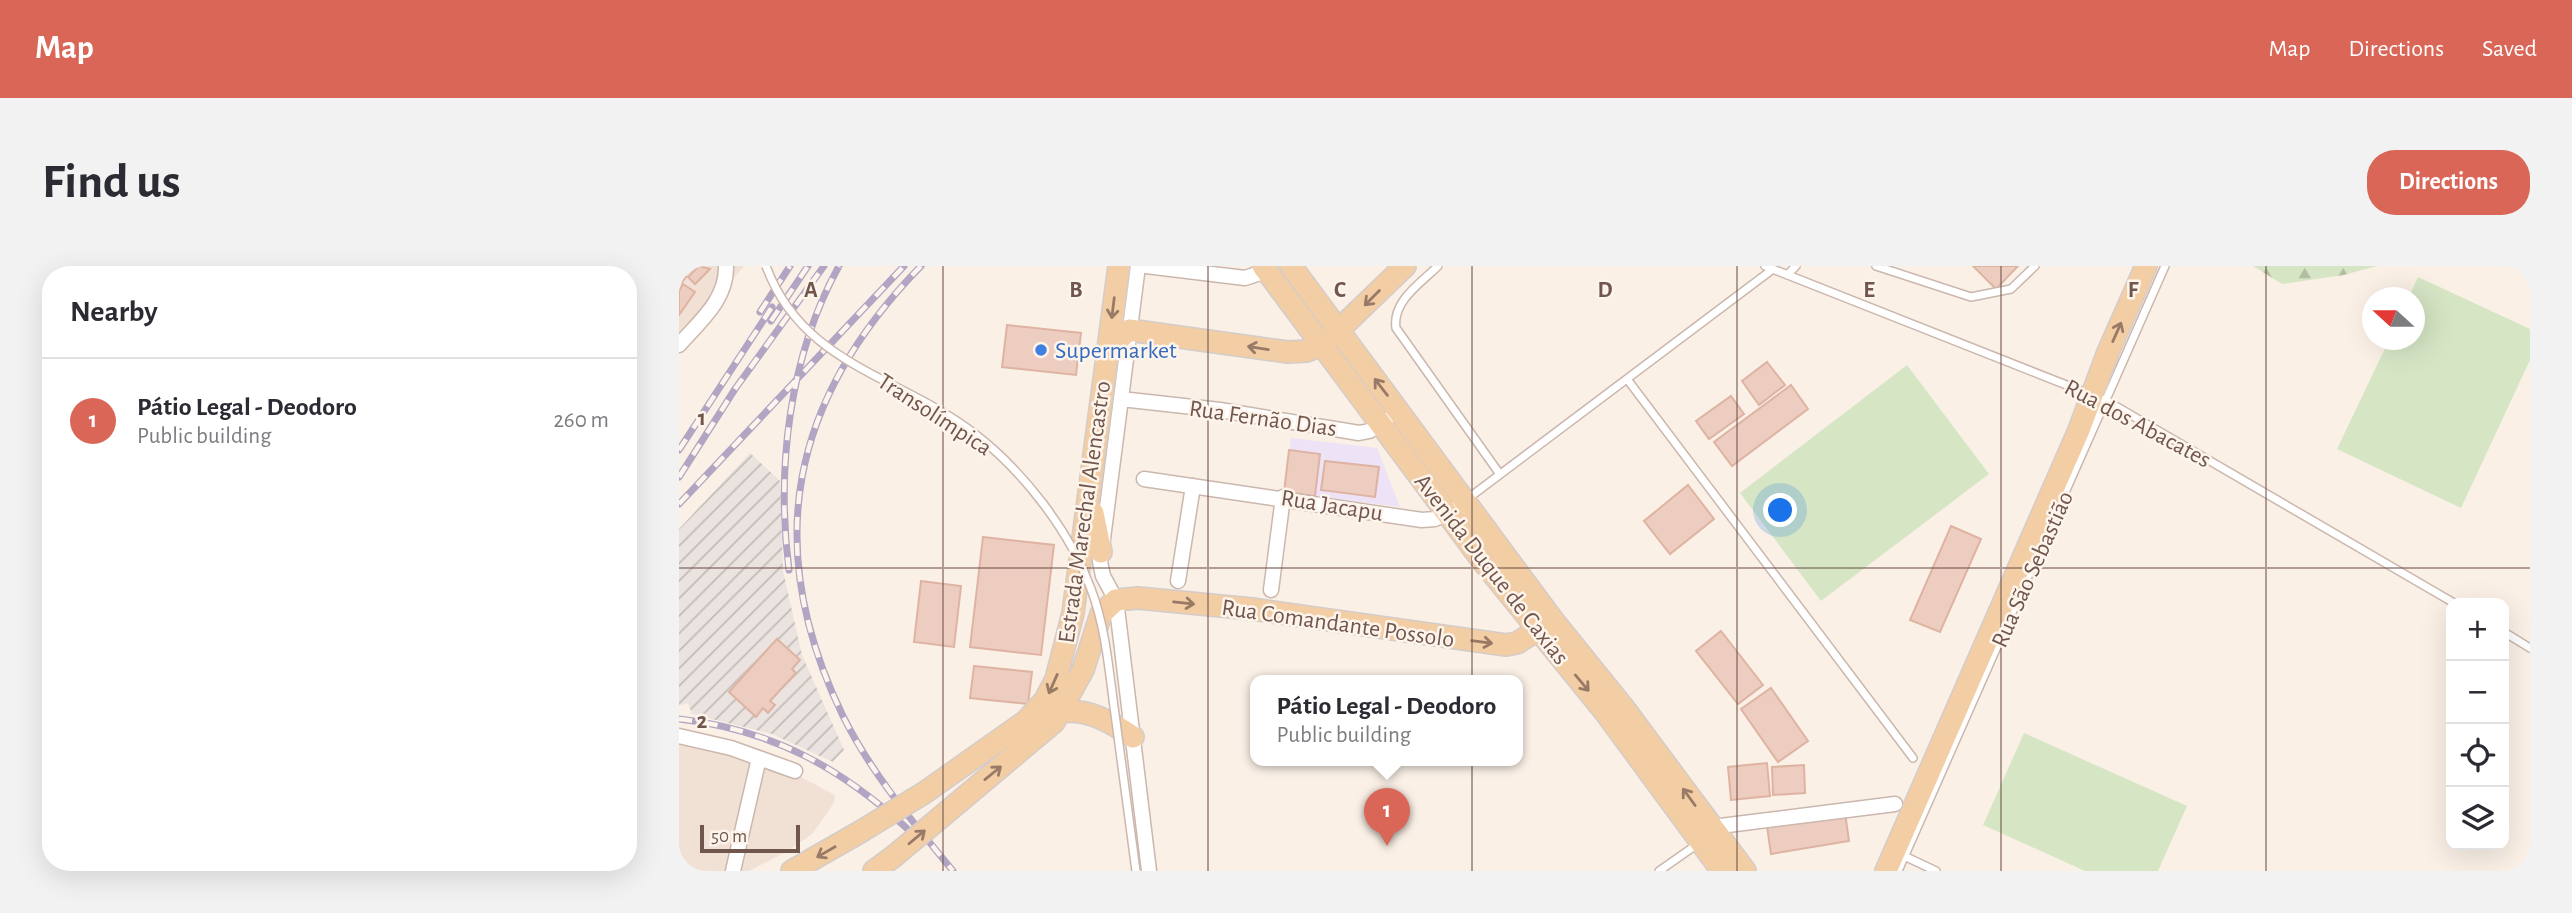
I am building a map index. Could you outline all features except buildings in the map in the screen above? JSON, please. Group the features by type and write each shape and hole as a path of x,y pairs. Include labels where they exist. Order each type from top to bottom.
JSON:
{"main road":[{"name":"Estrada Marechal Alencastro","path":"792,871 924,793 1018,727 1049,693 1063,654 1073,613 1119,266"},
{"name":"Avenida Duque de Caxias","path":"1291,266 1332,337 1605,712 1706,834 1745,871"},
{"path":"1108,349 1129,330 1288,352 1307,351 1332,337 1405,266"},
{"name":"Rua São Sebastião","path":"1891,865 2100,399 2108,352 2146,266"},
{"name":"Avenida Duque de Caxias","path":"1265,268 1332,337"},
{"path":"1090,497 1101,551"},
{"name":"Rua Comandante Possolo","path":"1116,600 1132,598 1252,609 1506,645 1517,643 1544,626"},
{"name":"Estrada Marechal Alencastro","path":"874,871 1039,737 1061,712 1083,670 1101,614 1116,600"},
{"path":"1061,712 1073,710 1091,714 1133,737"},
{"name":"Avenida Duque de Caxias","path":"1706,834 1722,871"}],"street":[{"path":"679,345 721,294 726,266"},
{"name":"Estrada Marechal Alencastro","path":"1116,600 1103,576 1101,551 1138,266"},
{"path":"1146,266 1237,278 1251,278 1265,268"},
{"name":"Rua Fernão Dias","path":"1121,399 1220,411 1359,433 1369,431 1390,417"},
{"name":"Rua Jacapu","path":"1144,479 1283,497 1422,520 1435,519 1457,507"},
{"path":"1178,581 1192,486"},
{"path":"1271,590 1283,497"},
{"path":"1116,600 1149,871"},
{"path":"679,736 698,738 795,771"},
{"path":"733,871 759,758"},
{"path":"1706,834 1895,804"}],"lane":[{"name":"Transolímpica","path":"766,266 787,310 806,332 839,356 974,433 1033,492 1069,544 1092,591 1102,632 1136,871"},
{"path":"1438,266 1398,306 1396,328 1499,473"},
{"name":"Rua dos Abacates","path":"1765,266 2100,399 2446,598"},
{"path":"1787,275 1796,266"},
{"path":"1876,266 1971,297 2011,289 2035,266"},
{"name":"Rua São Sebastião","path":"2100,399 2165,266"},
{"path":"1457,507 1773,269"},
{"path":"1627,379 1913,758"},
{"path":"2509,635 2530,648"},
{"path":"1659,871 1706,834"},
{"path":"1891,865 1936,871"}],"shaded area":[{"path":"679,266 744,266 679,343"},
{"path":"1291,438 1377,448 1400,507 1284,492"},
{"path":"750,453 780,481 783,571 802,655 844,750 833,762 772,734 692,714 688,703 679,706 679,529"},
{"path":"679,740 700,741 799,776 835,795 834,803 813,833 788,851 749,871 679,871"}],"green space":[{"path":"2253,266 2377,266 2344,275 2282,284"},
{"path":"2418,277 2530,329 2530,360 2461,508 2337,449 2384,350 2425,350 2425,287 2414,287"},
{"path":"1907,365 1989,474 1821,601 1740,493"},
{"path":"2024,733 2187,806 2158,871 2085,871 1983,825"}],"railway":[{"path":"760,312 790,266"},
{"path":"771,321 808,266"},
{"path":"679,477 735,389 824,266"},
{"path":"789,570 784,493 790,414 808,337 839,266"},
{"path":"679,504 904,266"},
{"path":"921,266 877,317 842,368 817,422 802,477 797,534 802,592 817,653 843,716 880,777 953,871"},
{"path":"679,450 772,307"},
{"path":"679,719 714,724 747,733 807,757 862,791 914,835"}],"place":[{"name":"Supermarket","path":"1041,350"},
{"name":"Pátio Legal - Deodoro","path":"1387,846"}]}
